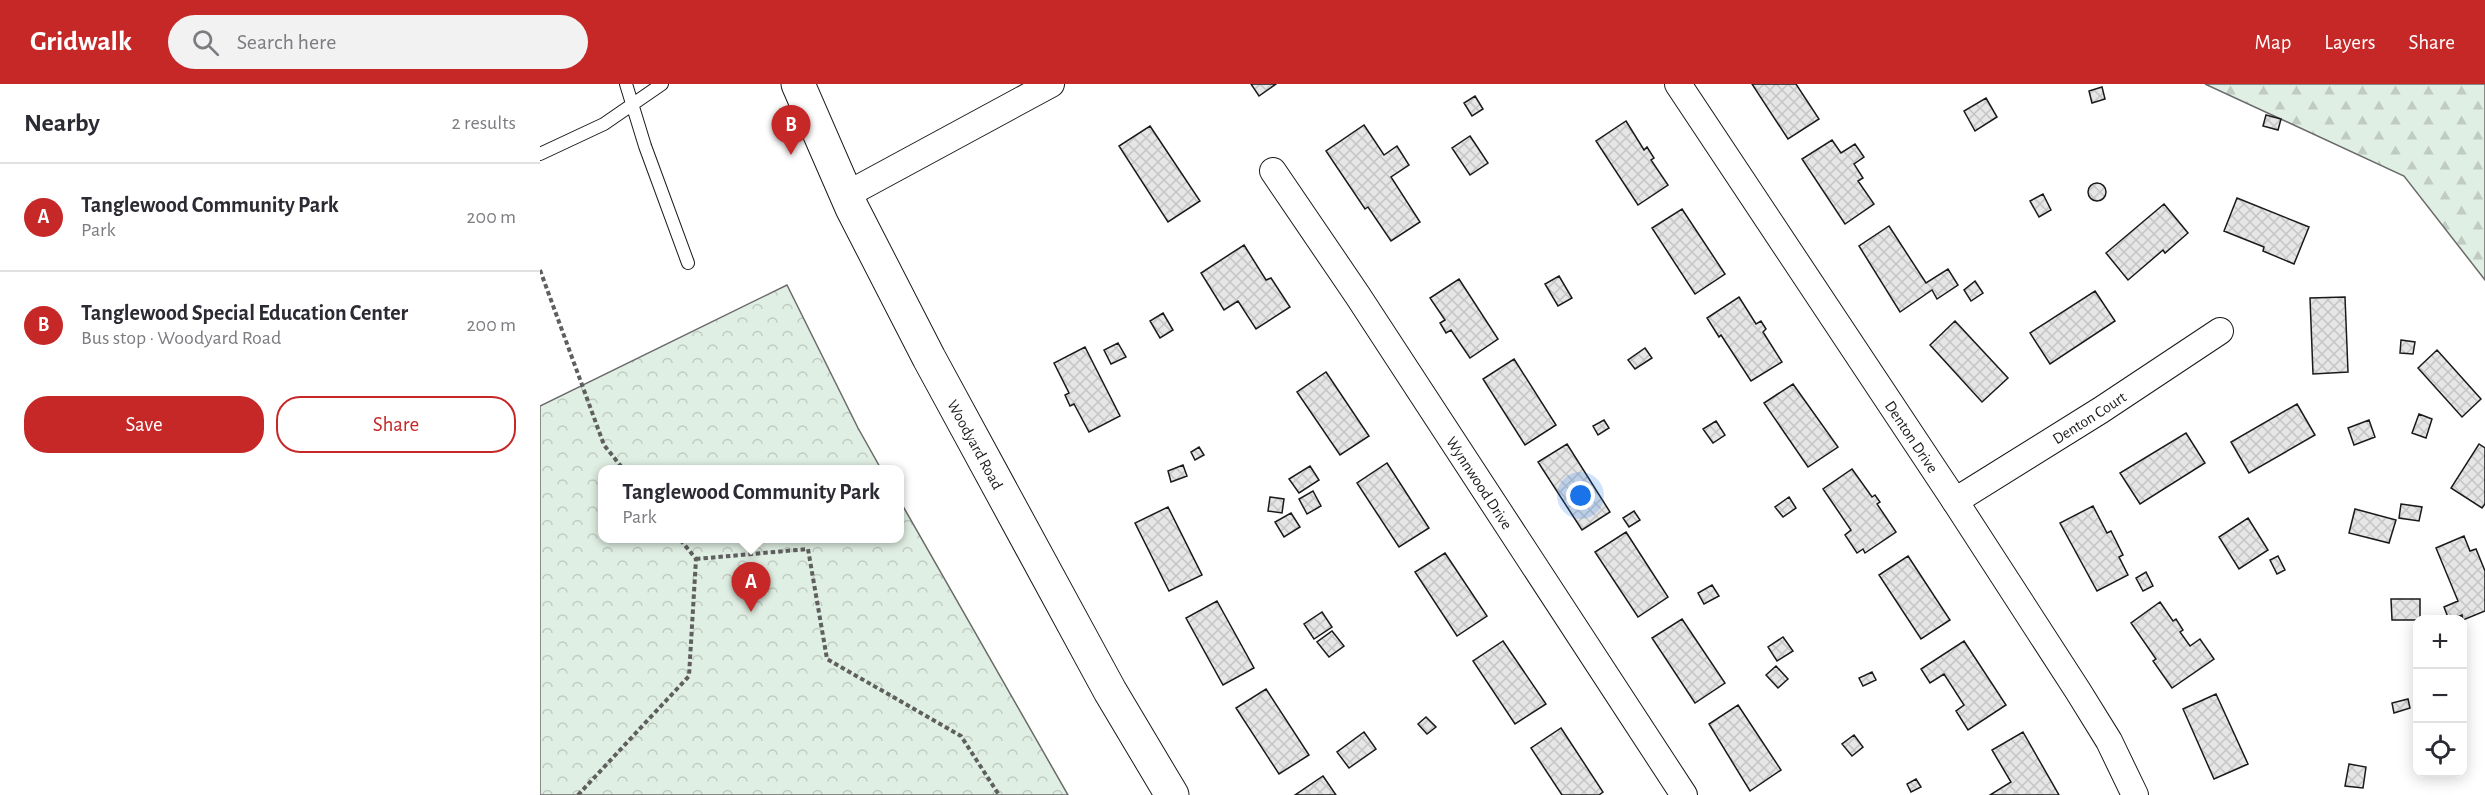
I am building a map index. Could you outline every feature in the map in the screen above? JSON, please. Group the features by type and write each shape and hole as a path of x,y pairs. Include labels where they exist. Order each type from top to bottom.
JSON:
{"main road":[{"name":"Woodyard Road","path":"798,84 846,195 929,358 1110,691 1173,795"}],"street":[{"path":"846,195 1051,84"},
{"name":"Denton Drive","path":"1678,84 1955,501 2109,741 2134,795"},
{"name":"Wynnwood Drive","path":"1273,171 1358,296 1684,795"},
{"name":"Denton Court","path":"1955,501 2101,410 2220,331"}],"lane":[{"path":"626,84 645,146 688,263"},
{"path":"540,154 604,124 662,84"}],"path":[{"path":"540,270 604,445 620,465"},
{"path":"578,795 689,676 696,559 683,543"},
{"path":"696,559 808,549 827,659 961,736 999,795"}],"green space":[{"path":"2205,84 2485,84 2485,280 2404,176"},
{"path":"787,285 879,465 598,465 598,543 904,543 904,508 1068,795 540,795 540,406"}],"building":[{"path":"1251,84 1276,84 1259,96"},
{"path":"1752,84 1796,84 1819,119 1788,139"},
{"path":"2102,87 2105,99 2092,103 2089,91"},
{"path":"1475,96 1483,109 1472,116 1464,103"},
{"path":"1986,98 1997,117 1975,131 1964,111"},
{"path":"2266,115 2281,119 2278,130 2263,126"},
{"path":"1626,121 1644,150 1647,147 1654,158 1651,160 1668,185 1638,205 1596,141"},
{"path":"1364,125 1384,155 1397,146 1409,165 1391,177 1420,222 1391,241 1368,207 1365,209 1326,151"},
{"path":"1150,126 1200,201 1168,222 1119,146"},
{"path":"1470,136 1488,163 1470,175 1452,148"},
{"path":"1832,140 1841,153 1855,144 1864,157 1854,164 1863,178 1858,181 1874,204 1845,224 1802,159"},
{"path":"2097,183 2103,186 2106,192 2103,198 2097,201 2091,198 2088,192 2091,186"},
{"path":"2043,194 2051,210 2039,217 2030,201"},
{"path":"2237,198 2309,227 2294,264 2263,251 2264,247 2224,231"},
{"path":"2164,204 2188,233 2165,253 2163,250 2128,280 2106,253"},
{"path":"1682,209 1725,274 1695,294 1652,228"},
{"path":"1889,226 1926,283 1948,269 1958,285 1937,299 1932,290 1900,312 1859,246"},
{"path":"1244,245 1266,280 1271,278 1290,307 1256,329 1238,301 1224,310 1201,273"},
{"path":"1559,276 1572,298 1558,306 1545,284"},
{"path":"1459,279 1498,339 1470,358 1451,330 1446,333 1440,323 1445,320 1430,298"},
{"path":"1975,281 1983,293 1971,301 1964,290"},
{"path":"2095,291 2115,321 2050,364 2030,333"},
{"path":"1739,297 1756,324 1761,321 1766,329 1763,332 1782,362 1751,381 1707,318"},
{"path":"2345,297 2348,372 2313,374 2310,298"},
{"path":"1163,313 1173,330 1160,338 1150,321"},
{"path":"1955,321 2008,378 1982,402 1930,345"},
{"path":"2401,340 2415,342 2413,354 2400,353"},
{"path":"1118,343 1126,357 1111,364 1104,350"},
{"path":"1085,347 1120,416 1089,432 1074,404 1070,406 1065,395 1069,393 1054,363"},
{"path":"1645,348 1652,358 1635,369 1628,360"},
{"path":"2437,350 2481,399 2462,417 2418,368"},
{"path":"1514,359 1556,425 1525,445 1483,379"},
{"path":"1326,372 1369,436 1340,455 1297,392"},
{"path":"1793,384 1838,447 1808,467 1764,403"},
{"path":"2297,404 2315,435 2249,473 2231,442"},
{"path":"2419,414 2432,419 2426,438 2412,433"},
{"path":"1604,420 1609,428 1598,435 1593,426"},
{"path":"2369,420 2375,437 2354,445 2348,428"},
{"path":"1716,421 1725,435 1713,443 1703,429"},
{"path":"2186,433 2205,463 2140,504 2120,473"},
{"path":"1567,444 1610,512 1582,530 1538,462"},
{"path":"2479,444 2485,448 2485,504 2482,508 2451,488"},
{"path":"1199,447 1204,455 1195,460 1191,452"},
{"path":"1387,463 1429,528 1399,547 1357,483"},
{"path":"1183,465 1187,476 1171,482 1168,471"},
{"path":"1310,466 1319,480 1299,493 1289,479"},
{"path":"1852,469 1872,497 1875,495 1880,502 1877,504 1896,532 1865,553 1863,549 1857,553 1845,535 1851,530 1823,489"},
{"path":"1313,491 1321,506 1307,514 1299,499"},
{"path":"1270,497 1284,499 1282,513 1268,511"},
{"path":"1789,497 1796,508 1783,517 1775,507"},
{"path":"2401,504 2422,507 2419,521 2399,518"},
{"path":"2093,506 2107,533 2111,531 2123,555 2119,557 2128,575 2097,591 2060,523"},
{"path":"1168,507 1202,575 1169,591 1135,523"},
{"path":"2355,509 2396,520 2389,543 2349,533"},
{"path":"1634,511 1640,520 1629,527 1623,518"},
{"path":"1291,513 1300,527 1284,537 1275,522"},
{"path":"2248,518 2268,550 2239,569 2219,537"},
{"path":"1626,532 1668,597 1638,617 1595,552"},
{"path":"2464,536 2470,551 2476,549 2485,571 2485,611 2467,618 2467,615 2447,615 2444,607 2458,601 2436,548"},
{"path":"1445,553 1487,616 1457,636 1415,572"},
{"path":"1908,556 1950,620 1921,639 1879,575"},
{"path":"2278,556 2285,570 2277,574 2270,560"},
{"path":"2146,572 2153,586 2143,591 2136,578"},
{"path":"1712,585 1719,596 1704,604 1698,593"},
{"path":"2391,599 2420,599 2420,615 2413,615 2413,620 2392,620"},
{"path":"1217,601 1254,668 1223,685 1186,618"},
{"path":"2160,602 2173,621 2176,619 2183,630 2180,632 2190,646 2200,639 2214,659 2172,688 2153,661 2156,659 2131,623"},
{"path":"1322,612 1332,627 1314,639 1304,624"},
{"path":"1682,619 1725,683 1695,703 1652,638"},
{"path":"1332,631 1344,646 1329,657 1317,642"},
{"path":"1783,637 1793,651 1777,661 1768,647"},
{"path":"1503,641 1546,704 1515,724 1473,661"},
{"path":"1964,641 2006,705 1968,730 1956,711 1964,705 1944,674 1930,683 1921,669"},
{"path":"1776,666 1788,679 1778,688 1766,675"},
{"path":"1872,672 1876,680 1863,686 1859,678"},
{"path":"1266,689 1309,755 1279,774 1236,708"},
{"path":"2216,694 2248,764 2214,779 2183,709"},
{"path":"2408,699 2410,708 2394,713 2392,703"},
{"path":"1738,705 1781,770 1750,791 1709,724"},
{"path":"1426,717 1436,727 1427,734 1418,724"},
{"path":"1561,728 1603,792 1599,795 1562,795 1531,748"},
{"path":"1364,732 1376,749 1349,768 1337,752"},
{"path":"2023,732 2059,795 1990,795 2011,782 1992,750"},
{"path":"1854,735 1863,747 1852,756 1842,744"},
{"path":"2349,764 2366,767 2363,788 2345,786"},
{"path":"1323,776 1336,795 1295,795"},
{"path":"1916,779 1921,787 1911,792 1907,784"}],"place":[{"name":"Tanglewood Special Education Center","path":"791,155"},
{"name":"Tanglewood Community Park","path":"751,612"}]}
